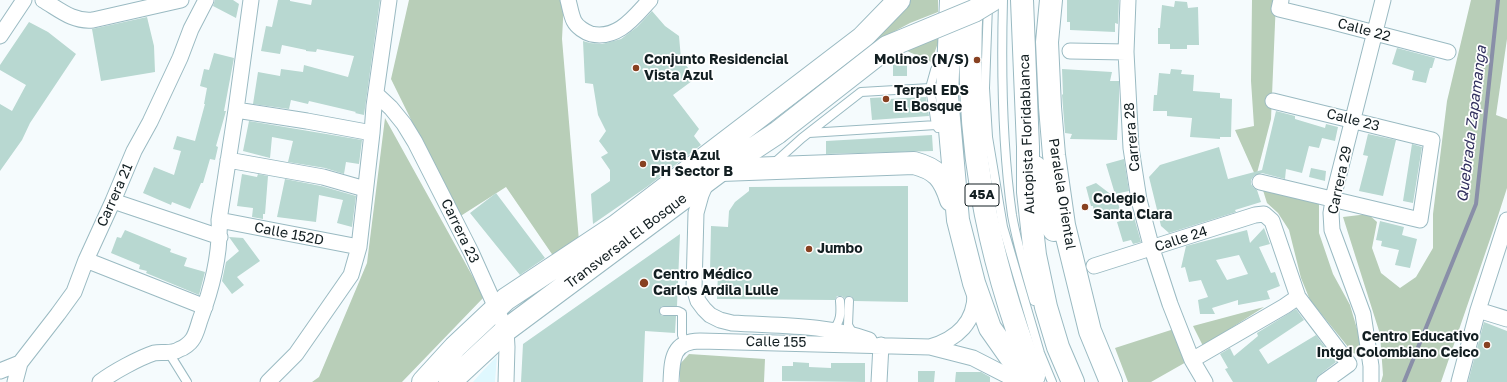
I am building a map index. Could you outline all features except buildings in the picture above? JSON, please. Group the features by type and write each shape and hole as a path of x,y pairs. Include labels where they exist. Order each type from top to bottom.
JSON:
{"main road":[{"name":"Transversal El Bosque","path":"423,382 455,347 495,308 625,219 862,38 899,0"},
{"path":"951,0 948,96 943,131 958,220"},
{"name":"45A","path":"972,0 970,33 970,84 980,187 990,238 1003,288 1019,337 1037,382"},
{"name":"Transversal El Bosque","path":"450,382 506,330 714,175 778,133 887,47 974,11 992,0"},
{"name":"Autopista Floridablanca","path":"1022,0 1028,147 1028,192 1035,255 1046,307 1066,376"},
{"name":"Paralela Oriental","path":"1051,0 1047,42 1054,155 1064,224 1090,331 1111,382"},
{"path":"1028,147 1057,238 1090,331"},
{"path":"714,175 768,168 914,163 931,168 939,175 948,187 974,283 990,328 1020,380"}],"street":[{"path":"0,36 24,0"},
{"path":"43,0 74,18 83,21 181,0"},
{"name":"Carrera 21","path":"15,382 20,363 74,292 86,260 134,151 150,122 180,58 191,29 206,0"},
{"path":"108,380 154,353 169,353 181,349 192,340 205,306 212,284 220,238 219,220 251,0"},
{"path":"268,382 296,354 351,275 359,247 376,94 389,0"},
{"path":"568,0 575,22 586,32 597,35 612,34 624,27 650,0"},
{"name":"Carrera 28","path":"1128,0 1126,52 1131,148 1139,200 1152,249 1170,304 1192,360 1205,382"},
{"name":"Carrera 29","path":"1371,382 1371,366 1363,314 1332,230 1331,213 1383,0"},
{"name":"Calle 22","path":"1280,5 1375,33 1448,52"},
{"path":"1070,51 1126,52"},
{"name":"Carrera 23","path":"376,94 391,108 404,124 415,142 471,252 506,330 506,382"},
{"name":"Calle 23","path":"1274,101 1432,140 1420,220 1334,199"},
{"path":"236,110 372,133"},
{"path":"228,160 323,177 365,189"},
{"name":"Calle 155","path":"714,175 701,195 696,213 694,288 698,301 710,316 732,323 833,330 853,334 881,345"},
{"path":"1260,182 1334,199"},
{"path":"113,201 220,238"},
{"name":"Calle 24","path":"1094,266 1152,249 1255,215 1264,214 1272,221 1298,297"},
{"name":"Calle 152D","path":"219,220 359,247"},
{"path":"1459,382 1478,310 1507,221"},
{"path":"86,260 205,306"},
{"name":"Calle 155","path":"930,346 945,342 957,334 967,323 973,309 975,294 974,283"},
{"path":"1192,360 1298,297 1349,364 1324,382"},
{"path":"1478,310 1507,319"},
{"name":"Calle 155","path":"680,348 691,341 930,346 973,358 1020,380"},
{"path":"879,382 881,345"},
{"path":"671,382 673,360 680,348"},
{"path":"0,371 20,363"}],"lane":[{"path":"988,0 985,88 988,137 1004,227 1040,353 1052,382"},
{"path":"1003,0 1001,57 1006,153 1012,208 1023,264 1036,307"},
{"path":"808,133 943,131 930,88 935,70 949,41"},
{"path":"768,168 808,133 861,92 930,88"},
{"path":"833,330 840,320 840,300"},
{"path":"849,301 848,325 853,334"},
{"path":"664,311 678,311 682,313 682,335 680,348"},
{"path":"169,353 186,382"},
{"path":"1064,382 1066,376"}],"shaded area":[{"path":"497,356 495,382 473,382 480,374"}],"green space":[{"path":"409,0 564,0 562,39 579,241 556,260 506,187 459,217 391,79"},
{"path":"906,0 938,0 938,12 910,23 884,37 828,79 868,43"},
{"path":"1252,0 1276,0 1271,119 1256,177 1235,130 1254,126 1251,81"},
{"path":"1471,0 1507,0 1507,39 1496,115 1507,119 1507,188 1441,382 1381,382 1383,375 1380,334 1343,217 1368,214 1377,222 1372,248 1381,273 1400,288 1416,277 1433,248 1433,214 1447,101"},
{"path":"941,35 931,62 905,50"},
{"path":"385,118 484,297 402,382 312,382 319,377 367,263"},
{"path":"1262,187 1319,200 1319,233 1333,274 1350,305 1365,356 1353,353 1310,300 1301,278 1289,230 1278,213 1267,203"},
{"path":"1264,307 1203,346 1193,326"},
{"path":"1174,329 1188,361 1151,382 1128,382 1115,348"},
{"path":"689,354 765,359 764,382 680,382 680,364"}],"waterway":[{"name":"Quebrada Zapamanga","path":"1404,382 1476,204 1498,0"}],"place":[{"name":"Molinos (N/S)","path":"977,60"},
{"name":"Conjunto Residencial Vista Azul","path":"636,68"},
{"name":"Terpel EDS El Bosque","path":"886,99"},
{"name":"Vista Azul PH Sector B","path":"643,164"},
{"name":"Colegio Santa Clara","path":"1085,207"},
{"name":"Jumbo","path":"809,249"},
{"name":"Centro Médico Carlos Ardila Lulle","path":"644,283"},
{"name":"Centro Educativo Intgd Colombiano Ceico","path":"1487,345"}]}
